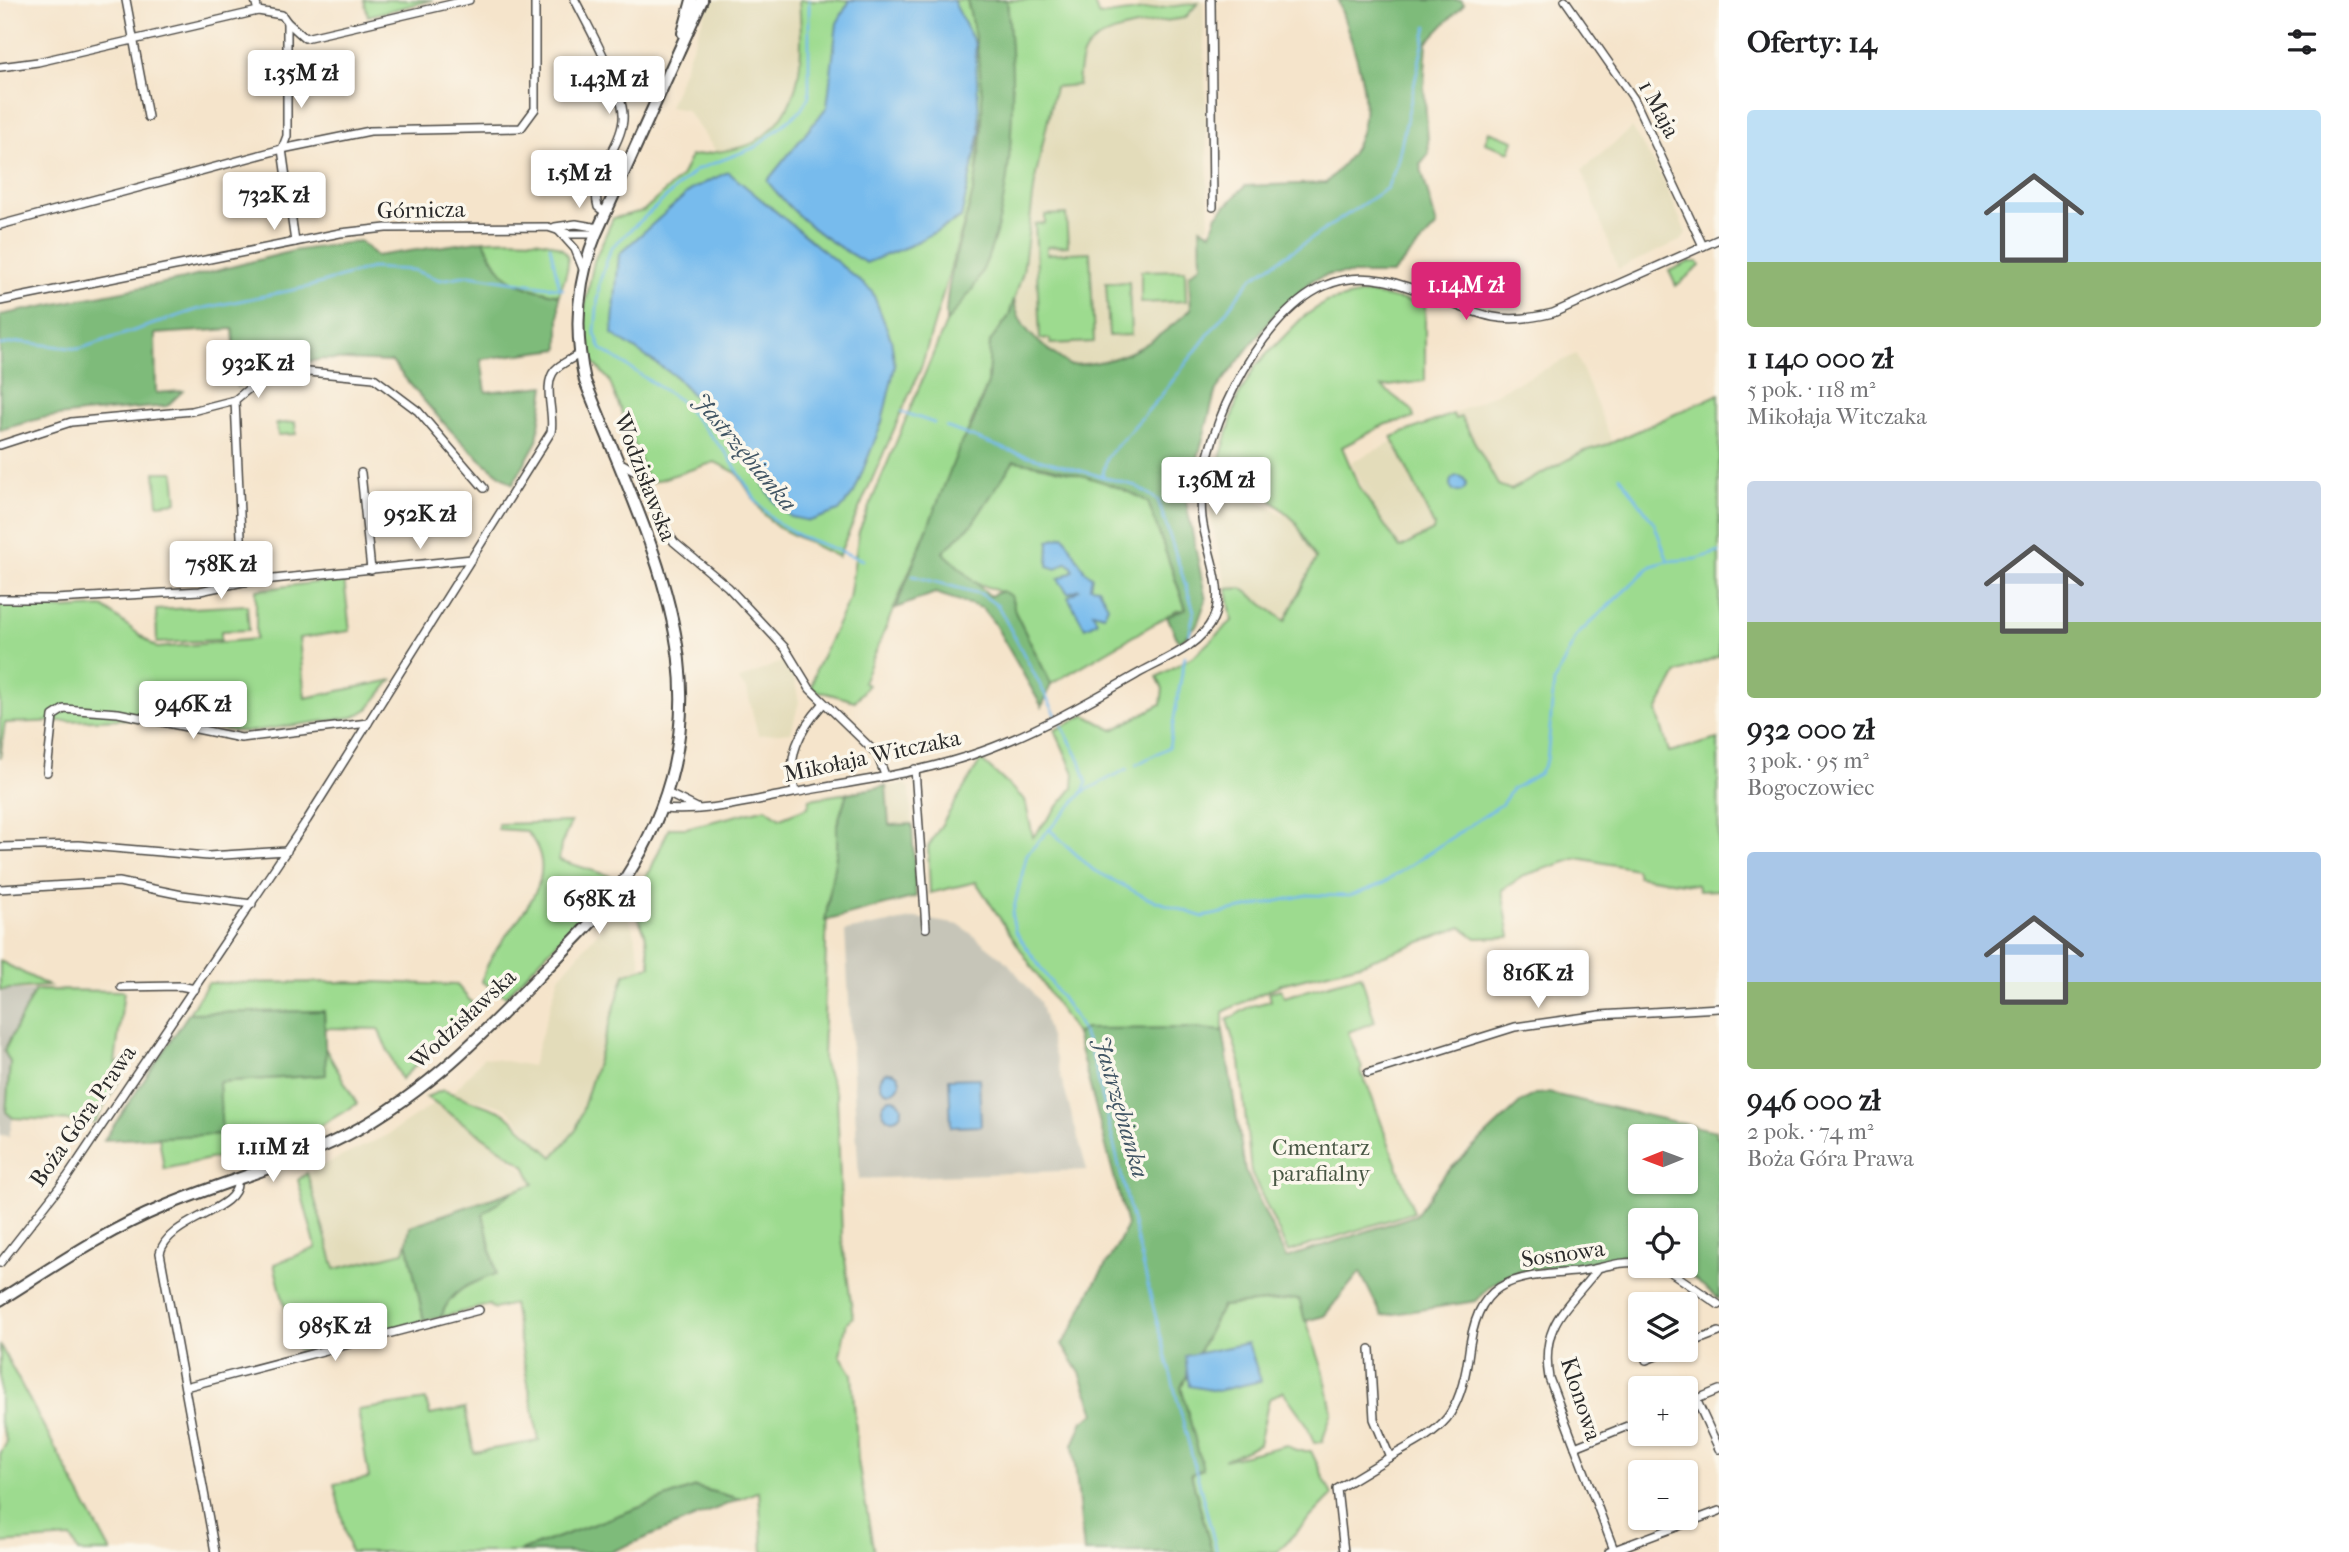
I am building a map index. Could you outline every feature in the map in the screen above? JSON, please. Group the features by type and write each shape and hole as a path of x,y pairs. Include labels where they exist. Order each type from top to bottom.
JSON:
{"main road":[{"name":"Wodzisławska","path":"681,46 692,0"},
{"name":"Wodzisławska","path":"0,1300 130,1222 334,1142 382,1115 465,1052 600,912 624,881 662,809 677,753 682,702 672,608 585,382 579,354 579,306 584,271 597,231 702,0"}],"street":[{"path":"126,0 148,117"},
{"path":"256,0 258,11"},
{"path":"0,67 38,62 258,11 282,15 305,38 469,0"},
{"path":"0,225 282,149 370,131 521,128 535,108 535,0"},
{"path":"575,0 613,81 624,118 621,131 596,187 598,207 606,213"},
{"path":"1211,0 1213,207"},
{"name":"1 Maja","path":"1564,0 1634,99 1703,246"},
{"path":"287,22 287,136 282,149 295,242"},
{"name":"Górnicza","path":"0,301 295,242 386,228 555,228 569,233 597,231"},
{"path":"555,228 576,249 584,271"},
{"path":"1703,246 1719,239"},
{"name":"Mikołaja Witczaka","path":"662,809 689,811 795,792 915,769 983,751 1066,713 1186,647 1202,634 1214,618 1216,587 1202,516 1205,472 1223,410 1238,376 1256,351 1303,299 1325,286 1353,280 1379,280 1409,287 1492,317 1535,318 1565,308 1703,246"},
{"name":"Boża Góra Prawa","path":"0,1263 68,1176 287,851 551,432 553,422 549,388 554,371 579,354"},
{"path":"0,444 71,422 154,417 235,400 257,383 309,372 374,378 418,411 485,488"},
{"path":"235,400 243,582"},
{"path":"616,460 639,473 660,520 674,542 728,587 785,648 810,689 823,704 877,754 885,775"},
{"path":"361,472 371,570"},
{"path":"0,598 55,599 200,591 243,582 472,559"},
{"path":"795,792 792,763 796,742 823,704"},
{"path":"47,772 53,716 64,709 118,713 241,738 368,723"},
{"path":"915,769 926,928"},
{"path":"667,793 698,809"},
{"path":"0,847 78,845 208,856 287,851"},
{"path":"0,889 119,882 182,895 252,904"},
{"path":"121,987 180,986 195,989"},
{"path":"1368,1073 1515,1027 1600,1015 1719,1008"},
{"path":"215,1552 160,1260 162,1244 172,1232 231,1198 238,1189 237,1181"},
{"name":"Sosnowa","path":"1344,1552 1337,1489 1421,1440 1446,1419 1465,1377 1471,1325 1492,1289 1526,1275 1628,1265"},
{"name":"Klonowa","path":"1597,1270 1551,1326 1546,1356 1549,1378 1611,1551"},
{"path":"1680,1278 1719,1305"},
{"path":"185,1387 479,1310"},
{"path":"1698,1340 1719,1332"},
{"path":"1370,1349 1374,1419 1390,1457"},
{"path":"1698,1398 1719,1390"},
{"path":"1698,1403 1719,1449"},
{"path":"1575,1447 1628,1426"},
{"path":"1611,1551 1719,1511"}],"shaded area":[{"path":"710,0 799,0 801,31 799,100 764,140 719,155 686,110 669,107"},
{"path":"1139,0 1203,0 1209,227 1200,227 1201,266 1191,309 1156,341 1112,360 1069,365 1028,333 1015,312 1014,299 1023,272 1054,68 1138,7"},
{"path":"1632,128 1663,179 1686,233 1682,240 1618,269 1582,170"},
{"path":"1576,354 1614,447 1495,500 1453,414"},
{"path":"1395,441 1435,529 1392,549 1351,462"},
{"path":"1217,474 1231,486 1295,521 1317,559 1285,621 1242,588 1227,589 1211,518 1211,502"},
{"path":"786,660 793,673 799,702 791,732 758,735 747,690 738,680"},
{"path":"905,784 910,788 912,824 889,825 886,786"},
{"path":"622,904 633,928 642,968 625,975 576,1130 553,1158 506,1108 453,1093 484,1057 532,1066 559,977"},
{"path":"917,918 960,925 1007,962 1040,1002 1087,1170 859,1179 845,931"},
{"path":"0,990 35,990 4,1051 10,1062 6,1112 13,1118 9,1136 0,1135"},
{"path":"435,1103 474,1128 530,1176 534,1184 410,1226 404,1252 335,1269 307,1173 387,1135"}],"green space":[{"path":"364,0 433,0 368,16"},
{"path":"799,0 967,0 977,38 984,94 975,186 921,368 838,557 777,527 763,513 737,473 715,462 649,483 609,380 586,354 583,315 594,261 613,218 643,211 681,177 691,156 749,145 772,129 784,114 798,79 801,40"},
{"path":"967,0 1007,0 1012,68 1010,143 1007,180 991,249 975,286 946,323 952,271 974,187 981,140 980,70"},
{"path":"1007,0 1093,0 1099,16 1198,3 1185,18 1130,27 1102,37 1084,53 1078,85 1055,87 1036,175 1023,272 1009,316 990,342 988,383 863,682 868,685 855,701 811,689 816,669 849,599 859,531 946,323 978,280 995,229 1007,174 1012,98"},
{"path":"1338,0 1461,0 1464,4 1427,42 1424,87 1429,154 1420,165 1437,226 1392,274 1331,274 1313,280 1273,316 1216,390 1186,502 1206,600 1197,625 1179,643 1167,616 1186,609 1148,502 1134,494 1083,476 1014,461 972,524 943,552 990,596 1002,591 1011,596 1015,612 1051,684 1042,707 994,623 982,608 935,593 896,608 961,443 973,423 988,383 990,342 1009,316 1014,299 1020,320 1026,329 1069,365 1105,361 1136,350 1191,309 1189,275 1201,265 1200,227 1211,233 1217,215 1245,186 1326,183 1351,154 1360,136 1364,117 1361,77"},
{"path":"1489,131 1514,140 1510,152 1485,143"},
{"path":"1066,214 1068,246 1047,247 1047,254 1090,252 1094,342 1051,344 1050,339 1040,339 1035,224 1045,223 1045,215"},
{"path":"484,240 534,240 558,246 565,253 568,262 559,295 512,280 497,266"},
{"path":"484,240 497,266 512,280 559,295 559,349 481,359 486,392 545,386 537,441 513,484 464,443 392,362 323,359 269,369 237,387 233,329 155,334 156,393 183,391 167,406 42,418 0,430 0,315 184,279 293,251 360,241 376,256"},
{"path":"1689,262 1698,262 1700,266 1676,286 1669,271"},
{"path":"1185,270 1186,301 1141,303 1141,271"},
{"path":"1129,282 1131,335 1109,336 1106,283"},
{"path":"1366,293 1425,304 1425,381 1382,387 1412,410 1414,418 1386,424 1342,447 1359,487 1400,548 1433,531 1434,526 1392,437 1453,414 1455,419 1461,417 1498,485 1511,490 1584,451 1609,444 1719,394 1719,656 1677,673 1657,711 1669,752 1718,739 1719,890 1699,891 1697,885 1638,876 1636,869 1578,858 1525,875 1502,890 1510,937 1476,938 1461,927 1360,964 1281,984 1223,1012 1223,1031 1085,1029 1076,1034 976,882 930,893 928,847 981,760 1025,800 1033,837 1073,788 1074,773 1055,730 1085,715 1113,730 1161,704 1163,689 1157,677 1195,655 1232,621 1227,589 1242,588 1285,621 1316,559 1295,521 1271,500 1218,466 1238,397 1256,365 1303,317 1326,302"},
{"path":"295,422 296,434 278,435 276,424"},
{"path":"1014,460 1101,481 1148,502 1186,610 1178,610 1051,684 1015,612 1011,596 972,581 942,552 972,524"},
{"path":"155,472 174,472 177,502 158,504"},
{"path":"344,579 350,631 299,638 305,698 392,680 369,708 354,717 246,732 124,719 5,723 0,758 0,604 62,609 103,607 157,648 256,639 256,590"},
{"path":"247,605 249,630 221,631 221,640 157,643 156,610"},
{"path":"886,786 889,825 912,824 916,897 825,921 837,850 837,825 847,793"},
{"path":"847,793 837,825 837,850 827,905 823,1061 837,1096 842,1238 853,1317 847,1322 840,1355 852,1374 858,1461 874,1552 763,1552 759,1491 740,1499 695,1487 518,1552 350,1552 334,1484 369,1478 358,1410 426,1400 430,1415 465,1408 474,1452 539,1441 513,1304 494,1309 489,1305 441,1317 455,1294 496,1273 483,1213 513,1191 534,1184 525,1166 426,1097 443,1090 505,1113 553,1157 576,1130 625,974 651,966 645,933 629,897 650,871 669,828 686,828 766,808 780,818 808,807 810,799"},
{"path":"571,822 561,845 559,860 613,877 585,913 506,996 482,982 488,963 526,909 536,890 541,871 539,852 526,831 498,829 498,824"},
{"path":"0,961 49,986 0,990"},
{"name":"Cmentarz parafialny","path":"1361,975 1375,1022 1348,1032 1362,1068 1360,1072 1367,1084 1414,1212 1288,1252 1251,1172 1240,1062 1227,1020 1251,1006 1271,1001 1269,992 1281,989 1284,997"},
{"path":"374,982 457,985 477,1009 401,1079 378,1029 325,1028 324,1011 189,1013 208,983"},
{"path":"35,990 124,991 115,1064 132,1058 95,1122 13,1118 6,1112 10,1062 4,1051"},
{"path":"324,1011 326,1075 219,1082 222,1134 104,1140 189,1013"},
{"path":"1192,1028 1223,1031 1245,1170 1286,1258 1416,1215 1444,1175 1520,1103 1535,1094 1548,1093 1685,1124 1628,1124 1628,1194 1698,1194 1698,1127 1716,1131 1716,1136 1719,1137 1719,1299 1693,1278 1698,1278 1698,1208 1628,1208 1628,1254 1574,1266 1516,1273 1489,1287 1476,1301 1382,1316 1360,1272 1324,1316 1305,1321 1299,1299 1222,1306 1181,1387 1203,1469 1191,1474 1212,1552 1084,1552 1073,1445 1083,1421 1095,1413 1080,1373 1062,1344 1127,1225 1076,1034 1085,1029"},
{"path":"325,1048 357,1104 313,1130 237,1153 164,1169 159,1137 221,1134 219,1082 325,1075"},
{"path":"307,1173 335,1269 404,1252 407,1241 424,1321 299,1351 294,1344 274,1264 316,1248 298,1180"},
{"path":"513,1191 483,1214 496,1274 456,1294 441,1317 424,1321 407,1241 410,1226"},
{"path":"1299,1299 1324,1373 1332,1412 1322,1442 1314,1443 1306,1423 1283,1391 1269,1399 1259,1444 1224,1460 1287,1445 1296,1451 1311,1451 1332,1495 1277,1552 1212,1552 1191,1474 1202,1469 1181,1387 1222,1306"},
{"path":"0,1345 111,1552 78,1552 71,1538 0,1543 0,1454 7,1442 0,1423"},
{"path":"695,1487 740,1499 611,1552 518,1552"}],"water":[{"path":"850,0 953,0 975,44 980,132 961,218 909,246 866,263 812,228 767,181 827,107 837,23"},
{"path":"728,172 872,291 891,339 895,366 882,422 854,493 839,511 810,521 791,517 775,503 737,442 675,376 612,334 619,254 692,189"},
{"path":"1458,476 1466,484 1458,492 1450,484"},
{"path":"1064,536 1085,571 1092,576 1090,587 1098,588 1108,606 1104,615 1093,612 1097,622 1085,628 1068,597 1080,589 1068,593 1058,579 1073,571 1072,566 1067,562 1056,569 1048,566 1049,540"},
{"path":"890,1072 897,1075 900,1082 897,1089 890,1092 883,1089 880,1082 883,1075"},
{"path":"979,1078 981,1126 951,1127 949,1079"},
{"path":"892,1099 899,1102 902,1109 899,1116 892,1119 885,1116 882,1109 885,1102"},
{"path":"1248,1343 1261,1381 1217,1391 1189,1386 1185,1356"}],"waterway":[{"name":"Jastrzębianka","path":"809,0 809,96 801,110 756,147 696,170 611,248 599,284 595,333 601,349 679,400 727,454 757,502 775,521 800,536 863,560"},
{"path":"1102,477 1107,457 1160,397 1252,278 1387,188 1397,164 1427,26"},
{"path":"550,246 560,289"},
{"path":"0,345 21,342 79,349 199,309 308,287 371,268 413,270 440,280 469,275 563,289"},
{"path":"902,412 934,423"},
{"path":"946,427 1010,451 1136,486 1158,500 1194,611 1189,636"},
{"path":"1049,829 1092,869 1147,898 1203,917 1307,895 1350,896 1382,884 1502,804 1512,789 1539,774 1547,760 1554,682 1577,635 1651,566 1668,561 1654,523 1620,476"},
{"path":"1668,561 1696,559 1719,552"},
{"name":"Jastrzębianka","path":"913,576 981,594 998,606 1080,760 1087,783 1080,796 1027,854 1012,916 1015,931 1075,1017 1091,1050 1154,1310 1217,1552"},
{"path":"1136,765 1169,747 1185,656"},
{"path":"1083,792 1127,769"}]}
